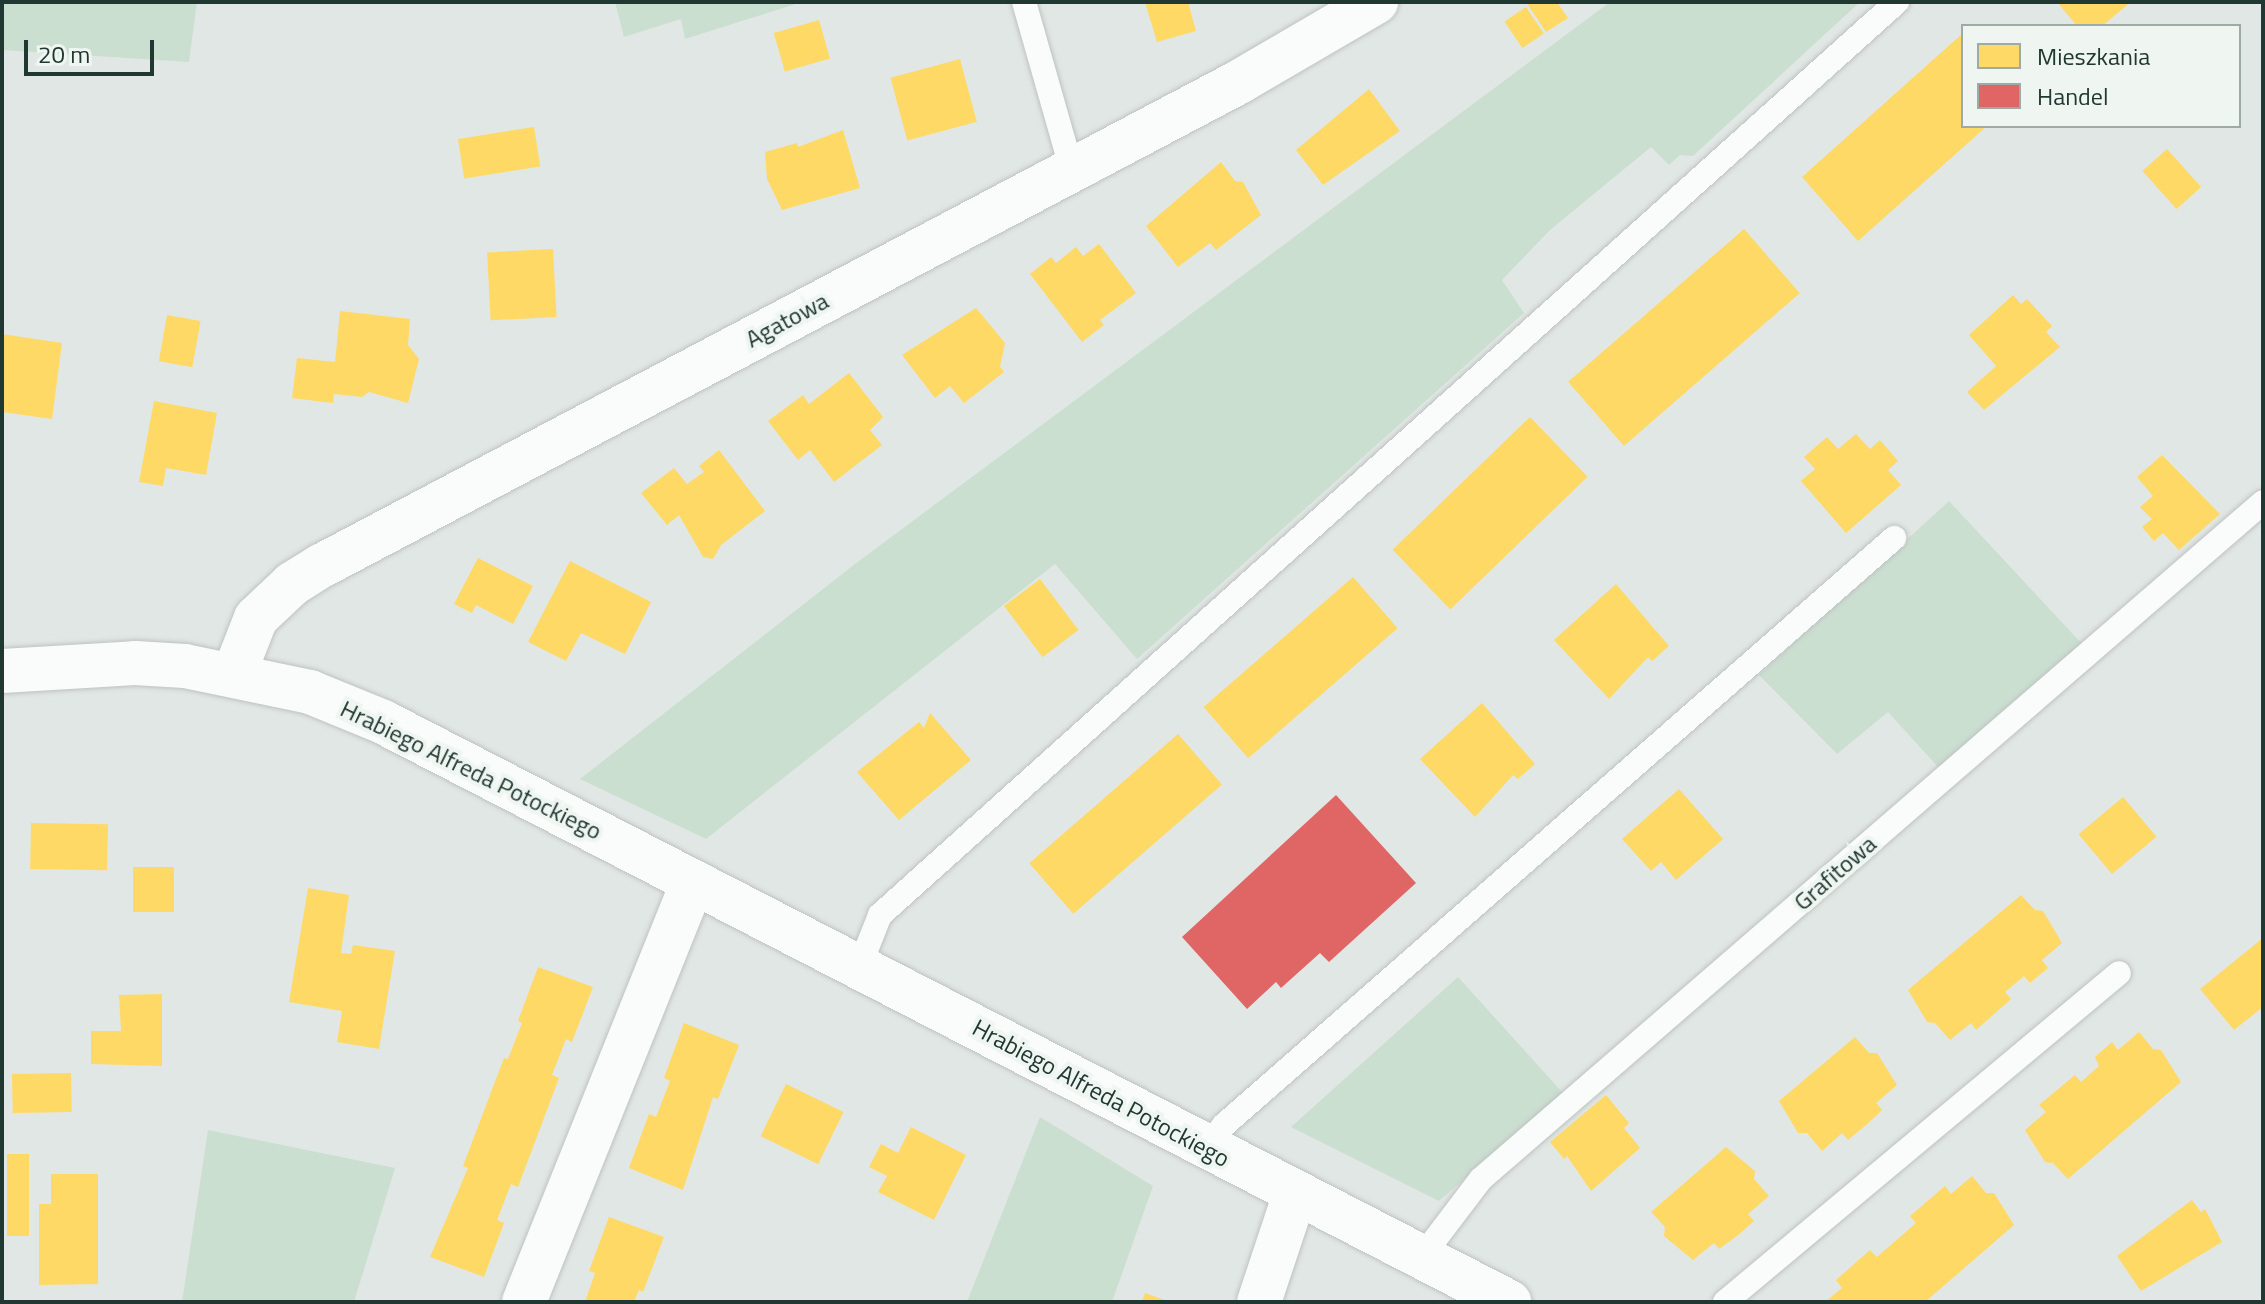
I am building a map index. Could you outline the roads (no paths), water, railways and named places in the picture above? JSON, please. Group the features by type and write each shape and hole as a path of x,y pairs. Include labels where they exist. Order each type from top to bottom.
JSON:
{"street":[{"name":"Agatowa","path":"234,674 256,618 292,584 1072,170 1376,2"},
{"name":"Hrabiego Alfreda Potockiego","path":"2,671 135,663 234,674 310,692 383,722 1509,1302"},
{"path":"524,1302 693,882"},
{"path":"1259,1302 1295,1194"}],"lane":[{"path":"1024,2 1072,170"},
{"path":"859,968 880,915 1897,2"},
{"name":"Grafitowa","path":"1421,1258 1481,1179 2263,502"},
{"path":"1205,1148 1224,1125 1894,538"},
{"path":"1725,1302 2119,973"}]}
